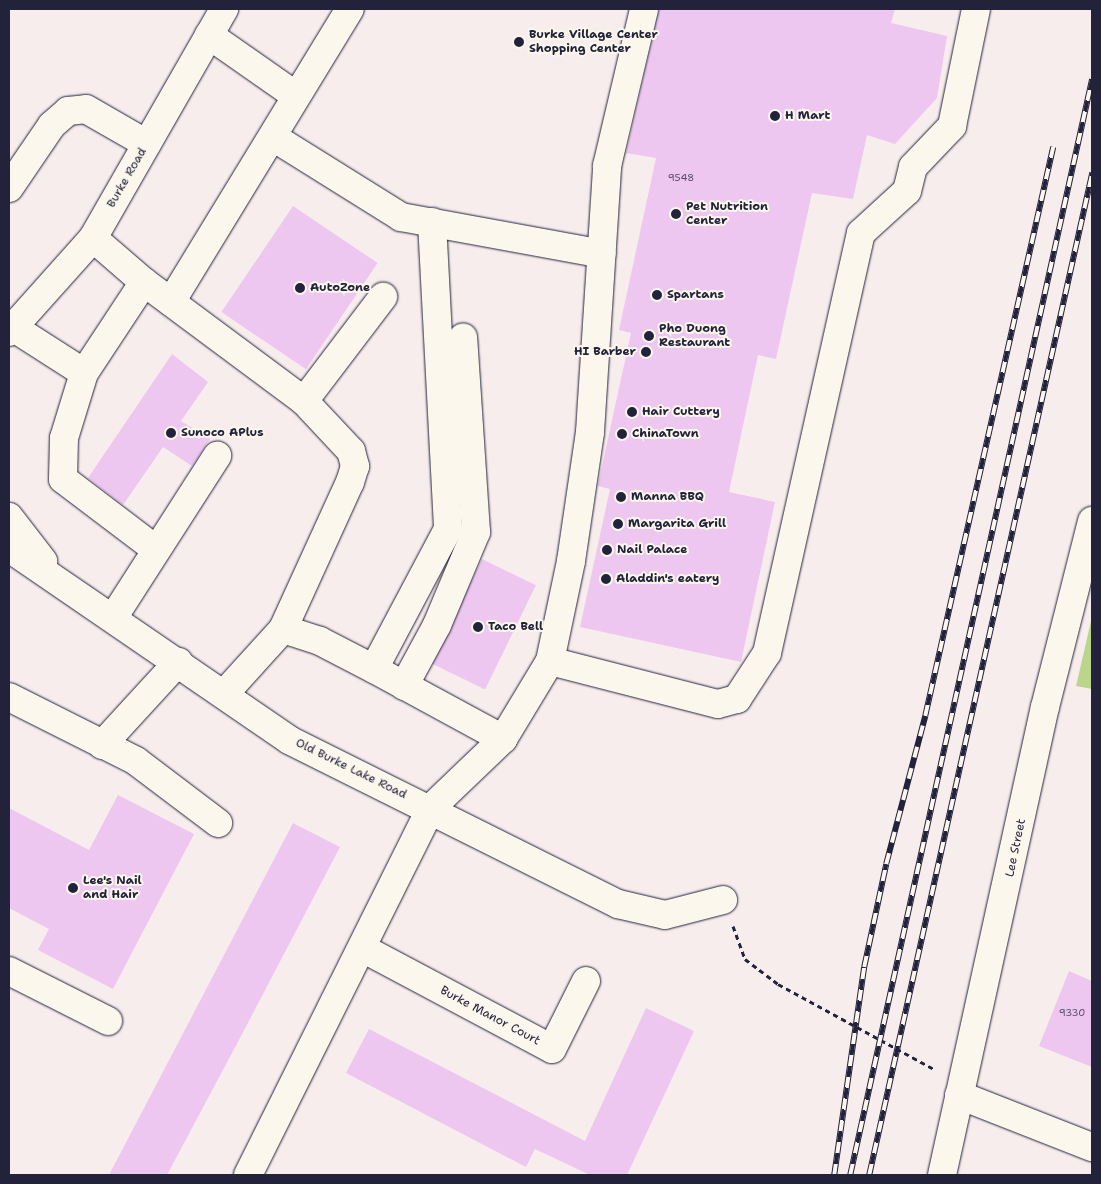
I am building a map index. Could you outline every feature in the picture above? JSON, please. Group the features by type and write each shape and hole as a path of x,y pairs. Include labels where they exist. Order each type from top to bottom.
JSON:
{"street":[{"name":"Burke Road","path":"11,333 92,238 224,9"},
{"path":"171,302 274,137 296,96 350,9"},
{"path":"248,1175 431,808 502,739 550,661 571,561 590,432 607,166 644,9"},
{"path":"550,661 718,704 737,700 767,653 861,233 907,191 913,167 952,126 976,9"},
{"path":"209,35 296,96"},
{"path":"9,188 52,125 68,111 86,109 147,144"},
{"path":"274,137 401,217 602,254"},
{"path":"374,669 448,530 432,222"},
{"path":"92,238 144,282 304,401 351,450 354,466 283,629 224,694"},
{"path":"144,282 84,373 64,438 63,479 154,548"},
{"path":"304,401 383,297"},
{"path":"11,333 84,373"},
{"path":"404,686 437,625 476,532 463,337"},
{"path":"113,618 154,548 217,456"},
{"path":"9,518 59,582"},
{"name":"Lee Street","path":"942,1175 1045,707 1092,520"},
{"name":"Old Burke Lake Road","path":"9,548 178,662 289,740 431,808 618,904 665,916 723,900"},
{"path":"283,629 320,641 502,739"},
{"path":"102,745 178,662"},
{"path":"9,697 136,761 218,823"},
{"name":"Burke Manor Court","path":"362,948 552,1049 586,981"},
{"path":"9,971 108,1021"},
{"path":"960,1088 1092,1147"}],"path":[{"path":"723,900 746,959 778,984 960,1088"}],"green space":[{"path":"1092,617 1092,689 1076,686"}],"building":[{"path":"659,9 895,9 891,23 947,36 937,98 895,144 867,135 853,199 812,193 776,359 758,355 729,492 775,502 741,662 580,627 610,489 598,486 599,480 631,333 619,330 656,158 626,153"},
{"name":"AutoZone","path":"293,206 378,263 306,369 221,312"},
{"path":"172,354 208,382 181,421 210,439 192,466 163,447 123,505 88,478"},
{"path":"482,559 536,585 485,690 431,663"},
{"path":"118,795 194,834 113,989 38,950 49,929 9,908 9,808 89,850"},
{"path":"293,823 340,847 167,1175 109,1175"},
{"path":"1069,971 1092,981 1092,1067 1039,1046"},
{"path":"646,1008 694,1031 627,1175 590,1175 535,1149 526,1167 346,1073 369,1029 585,1141"}],"railway":[{"path":"850,1175 1092,79"},
{"path":"834,1175 864,967 886,864 925,716 1053,147"},
{"path":"869,1175 1092,173"}],"place":[{"name":"Burke Village Center Shopping Center","path":"519,42"},
{"name":"H Mart","path":"775,116"},
{"name":"Pet Nutrition Center","path":"676,214"},
{"name":"AutoZone","path":"300,288"},
{"name":"Spartans","path":"657,295"},
{"name":"Pho Duong Restaurant","path":"649,336"},
{"name":"HI Barber","path":"646,352"},
{"name":"Hair Cuttery","path":"632,412"},
{"name":"Sunoco APlus","path":"171,433"},
{"name":"ChinaTown","path":"622,434"},
{"name":"Manna BBQ","path":"621,497"},
{"name":"Margarita Grill","path":"618,524"},
{"name":"Nail Palace","path":"607,550"},
{"name":"Aladdin's eatery","path":"606,579"},
{"name":"Taco Bell","path":"478,627"},
{"name":"Lee's Nail and Hair","path":"73,888"}]}
